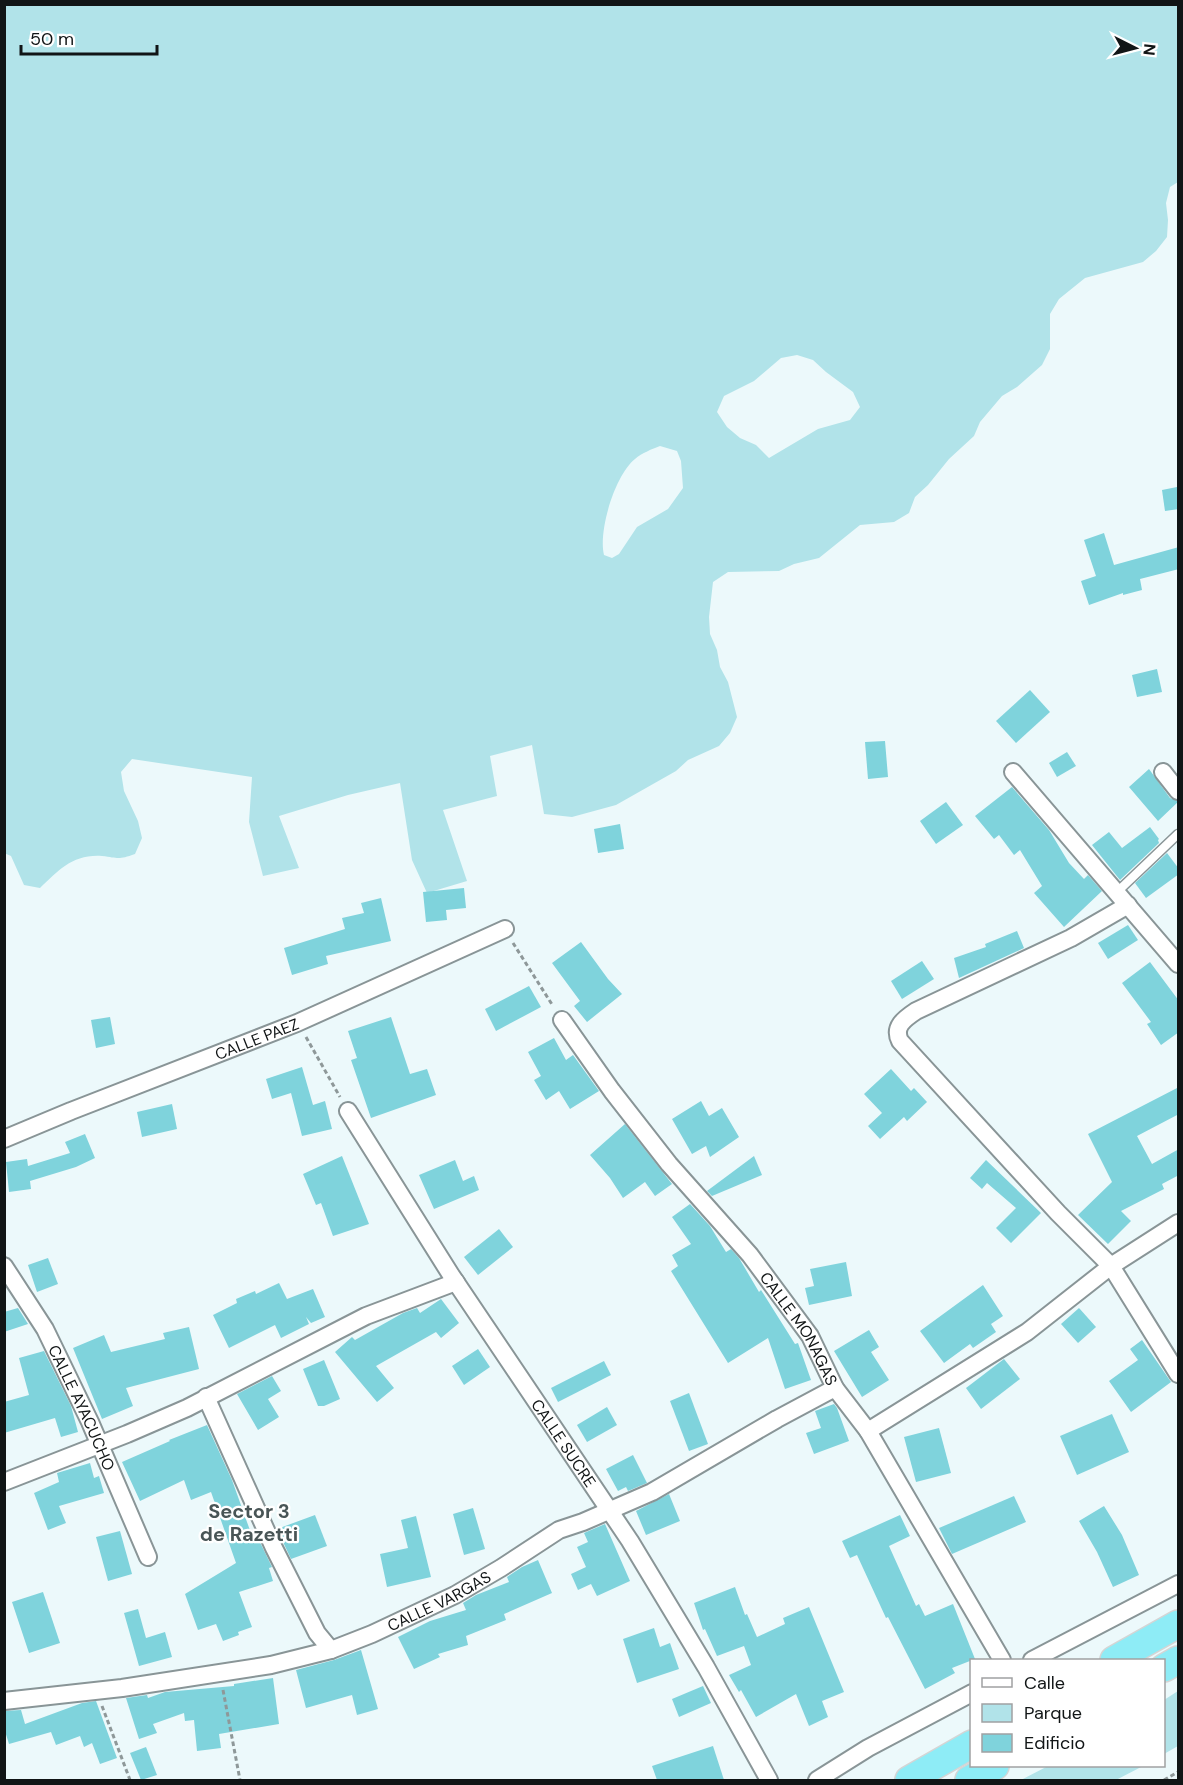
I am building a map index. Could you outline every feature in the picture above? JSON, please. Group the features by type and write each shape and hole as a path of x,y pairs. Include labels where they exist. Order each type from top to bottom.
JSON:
{"highway":[{"path":"1116,1659 1179,1624"},
{"path":"1165,1667 1179,1660"},
{"path":"909,1780 970,1745"},
{"path":"969,1780 993,1767"}],"street":[{"path":"1013,772 1179,964"},
{"path":"1163,772 1179,792"},
{"path":"1128,905 1071,939 915,1011 901,1023 897,1033 900,1041 1018,1170 1111,1266 1179,1374"},
{"name":"CALLE PAEZ","path":"4,1139 297,1023 505,929"},
{"name":"CALLE MONAGAS","path":"562,1020 612,1091 669,1164 757,1264 810,1336 835,1388 868,1431 1001,1659"},
{"name":"CALLE SUCRE","path":"348,1111 456,1282 611,1510 706,1666 770,1780"},
{"path":"868,1431 1027,1332 1111,1266 1179,1223"},
{"name":"CALLE AYACUCHO","path":"4,1266 45,1329 100,1445 148,1557"},
{"path":"4,1482 100,1445 206,1397 366,1316 456,1282"},
{"name":"CALLE VARGAS","path":"4,1701 96,1691 220,1673 271,1665 332,1650 372,1634 455,1594 501,1568 559,1530 584,1522 652,1492 835,1388"},
{"path":"206,1397 274,1548 317,1633 332,1650"},
{"path":"1034,1659 1179,1584"},
{"path":"817,1780 868,1748 970,1694"}],"lane":[{"path":"1117,892 1179,834"}],"path":[{"path":"505,929 562,1020"},
{"path":"297,1023 348,1111"},
{"path":"220,1673 240,1780"},
{"path":"96,1691 130,1780"},
{"path":"1164,1780 1179,1772"}],"green space":[{"path":"4,5 1178,5 1178,182 1170,187 1166,203 1167,237 1143,262 1085,278 1059,299 1050,314 1050,349 1042,365 1017,387 1002,396 980,422 974,436 949,459 915,497 909,513 894,522 860,525 819,558 794,564 779,571 728,572 713,582 709,617 710,634 717,650 720,667 728,682 737,717 730,733 719,746 688,760 676,771 616,805 572,817 544,814 532,745 490,756 497,796 443,810 467,881 427,893 412,860 400,783 348,795 279,816 299,868 263,876 249,822 252,777 132,759 121,772 124,791 138,821 142,838 135,854 118,858 92,856 83,858 67,864 40,888 24,885 11,856 4,853","holes":["797,355 813,360 853,392 860,407 850,420 818,429 769,458 756,445 740,438 727,427 717,412 724,396 754,381 781,358","660,446 677,451 681,461 683,488 668,509 637,527 619,554 612,558 604,555 606,518 621,477 635,459"]},
{"path":"1178,1691 1178,1746 1165,1753 1165,1699"},
{"path":"1046,1767 1141,1767 1116,1780 1021,1780"}],"building":[{"path":"1177,487 1179,509 1165,511 1162,490"},
{"path":"1104,533 1114,565 1179,547 1179,569 1140,579 1142,590 1123,595 1123,593 1089,605 1081,581 1096,576 1084,540"},
{"path":"1157,669 1162,692 1137,697 1132,675"},
{"path":"1030,690 1050,712 1016,743 996,721"},
{"path":"885,741 888,777 868,779 865,742"},
{"path":"1067,752 1076,766 1057,777 1049,763"},
{"path":"1149,769 1170,798 1179,801 1158,821 1129,787"},
{"path":"1012,787 1049,830 1069,863 1084,879 1088,875 1102,891 1064,927 1034,893 1042,886 1020,850 1014,855 999,835 994,839 975,816"},
{"path":"946,802 963,825 936,844 920,821"},
{"path":"620,824 624,849 598,853 594,829"},
{"path":"1150,827 1159,839 1159,843 1120,880 1092,845 1109,832 1122,848"},
{"path":"1167,853 1179,869 1179,874 1146,898 1135,883"},
{"path":"464,888 466,908 446,910 447,920 426,922 423,892"},
{"path":"381,898 391,941 326,956 328,964 292,975 284,948 345,929 342,918 364,913 361,903"},
{"path":"1128,925 1138,940 1108,959 1098,943"},
{"path":"1017,931 1024,948 959,978 954,958 986,947 985,944"},
{"path":"581,942 622,994 587,1022 574,1006 580,1001 552,963"},
{"path":"922,961 934,979 902,999 891,981"},
{"path":"1150,962 1179,1001 1179,1032 1161,1045 1147,1024 1151,1022 1122,983"},
{"path":"529,986 541,1007 496,1031 485,1009"},
{"path":"110,1017 115,1044 96,1048 91,1020"},
{"path":"391,1017 410,1074 427,1069 436,1095 371,1118 351,1060 357,1058 348,1031"},
{"path":"554,1038 566,1060 573,1055 599,1091 570,1109 559,1091 546,1100 534,1080 541,1076 528,1052"},
{"path":"302,1067 313,1105 325,1101 332,1129 302,1136 291,1093 272,1099 266,1079"},
{"path":"891,1069 911,1091 914,1088 927,1102 907,1121 904,1117 880,1139 868,1126 882,1113 864,1094"},
{"path":"1179,1087 1179,1114 1137,1136 1152,1164 1179,1149 1179,1175 1162,1184 1164,1189 1121,1211 1131,1221 1108,1244 1078,1215 1112,1182 1088,1134"},
{"path":"701,1101 709,1116 722,1108 739,1137 710,1157 706,1146 692,1154 672,1119"},
{"path":"172,1104 177,1129 142,1137 137,1112"},
{"path":"625,1124 672,1184 655,1196 645,1182 623,1198 610,1178 590,1155"},
{"path":"85,1134 95,1158 76,1167 30,1181 31,1189 9,1192 6,1162 27,1159 28,1166 70,1153 65,1142"},
{"path":"342,1156 369,1224 333,1236 321,1203 316,1205 303,1174"},
{"path":"754,1156 762,1175 712,1196 707,1191"},
{"path":"455,1160 463,1181 474,1176 479,1190 434,1209 419,1175"},
{"path":"986,1160 1041,1213 1011,1243 996,1228 1016,1208 987,1183 982,1189 970,1178"},
{"path":"690,1204 710,1226 726,1252 731,1249 739,1258 795,1344 798,1343 811,1380 785,1389 768,1338 728,1363 671,1271 678,1266 672,1255 691,1244 672,1217"},
{"path":"499,1229 513,1247 478,1275 464,1257"},
{"path":"48,1258 58,1284 37,1292 28,1265"},
{"path":"846,1262 852,1296 809,1305 805,1288 814,1286 810,1269"},
{"path":"279,1283 287,1299 313,1289 325,1317 311,1323 306,1317 309,1324 281,1338 275,1325 229,1348 213,1315 237,1303 236,1299 255,1291 256,1294"},
{"path":"983,1285 1003,1316 991,1324 996,1332 973,1348 970,1344 944,1363 920,1331"},
{"path":"441,1299 459,1323 441,1338 436,1332 376,1366 394,1388 377,1402 335,1352 352,1337 355,1340 403,1313 417,1308 420,1313"},
{"path":"18,1308 28,1324 4,1332 4,1312"},
{"path":"1079,1308 1096,1327 1078,1343 1061,1324"},
{"path":"189,1327 199,1369 126,1388 133,1406 102,1419 73,1348 104,1335 111,1352 165,1339 163,1333"},
{"path":"869,1330 879,1347 871,1352 889,1380 862,1397 834,1351"},
{"path":"1142,1340 1171,1382 1131,1412 1109,1381 1138,1360 1130,1349"},
{"path":"478,1349 490,1367 464,1385 452,1366"},
{"path":"44,1351 71,1406 78,1432 61,1437 55,1418 4,1433 4,1402 29,1395 19,1358"},
{"path":"1004,1359 1020,1379 981,1409 966,1388"},
{"path":"324,1360 340,1399 324,1406 318,1406 303,1369"},
{"path":"604,1361 611,1375 558,1402 551,1388"},
{"path":"272,1376 281,1391 268,1399 279,1417 258,1430 237,1394"},
{"path":"689,1393 708,1444 689,1451 670,1401"},
{"path":"834,1404 849,1441 814,1454 806,1433 821,1428 815,1411"},
{"path":"607,1407 617,1425 587,1442 577,1425"},
{"path":"1112,1414 1129,1452 1077,1475 1060,1436"},
{"path":"207,1425 232,1480 252,1536 256,1534 272,1567 269,1568 273,1581 239,1592 252,1627 223,1641 216,1624 198,1630 185,1594 236,1563 211,1492 191,1500 184,1480 140,1501 122,1462"},
{"path":"939,1428 951,1473 916,1482 904,1437"},
{"path":"633,1455 647,1483 628,1491 626,1487 618,1491 606,1469"},
{"path":"90,1463 94,1478 99,1476 104,1493 59,1506 66,1523 48,1530 34,1493 59,1482 57,1473"},
{"path":"669,1494 680,1521 646,1535 636,1511"},
{"path":"1014,1496 1026,1522 952,1554 939,1528"},
{"path":"1104,1506 1122,1535 1139,1575 1113,1587 1097,1552 1079,1521"},
{"path":"473,1508 485,1549 464,1555 453,1514"},
{"path":"315,1515 327,1546 291,1559 277,1529"},
{"path":"900,1515 910,1536 889,1546 916,1606 919,1604 925,1616 953,1604 975,1659 970,1659 952,1668 955,1673 925,1689 888,1617 886,1618 857,1555 850,1558 842,1541"},
{"path":"416,1516 431,1577 387,1587 380,1554 408,1548 401,1520"},
{"path":"605,1524 630,1581 597,1596 591,1584 578,1590 571,1574 586,1567 577,1547 588,1542 584,1533"},
{"path":"120,1531 132,1574 108,1581 96,1537"},
{"path":"538,1560 552,1593 504,1614 506,1620 466,1636 468,1645 438,1654 440,1657 414,1669 398,1637 430,1621 466,1610 463,1603 476,1595 509,1582 507,1577"},
{"path":"735,1587 745,1615 747,1614 757,1637 785,1624 783,1618 809,1607 844,1692 822,1701 828,1717 809,1726 796,1694 756,1717 741,1690 739,1692 729,1675 751,1665 744,1646 717,1656 705,1629 703,1630 694,1603"},
{"path":"43,1592 60,1643 29,1653 12,1602"},
{"path":"138,1609 146,1638 165,1632 172,1657 139,1666 124,1613"},
{"path":"654,1628 660,1647 670,1643 679,1669 637,1683 623,1639"},
{"path":"361,1650 378,1709 357,1715 352,1695 306,1708 296,1670"},
{"path":"273,1678 279,1724 219,1734 221,1748 197,1751 194,1720 185,1721 184,1713 153,1724 157,1733 139,1739 126,1698 147,1695 148,1698 165,1692 234,1686 234,1684"},
{"path":"703,1686 711,1703 679,1717 672,1699"},
{"path":"96,1701 117,1758 100,1764 92,1743 84,1747 80,1736 56,1745 51,1732 9,1744 4,1728 4,1711 21,1710 25,1724 82,1703"},
{"path":"713,1746 724,1780 657,1780 652,1766"},
{"path":"146,1747 157,1775 141,1780 130,1753"}],"district":[{"name":"Sector 3 de Razetti","path":"249,1522"}]}
